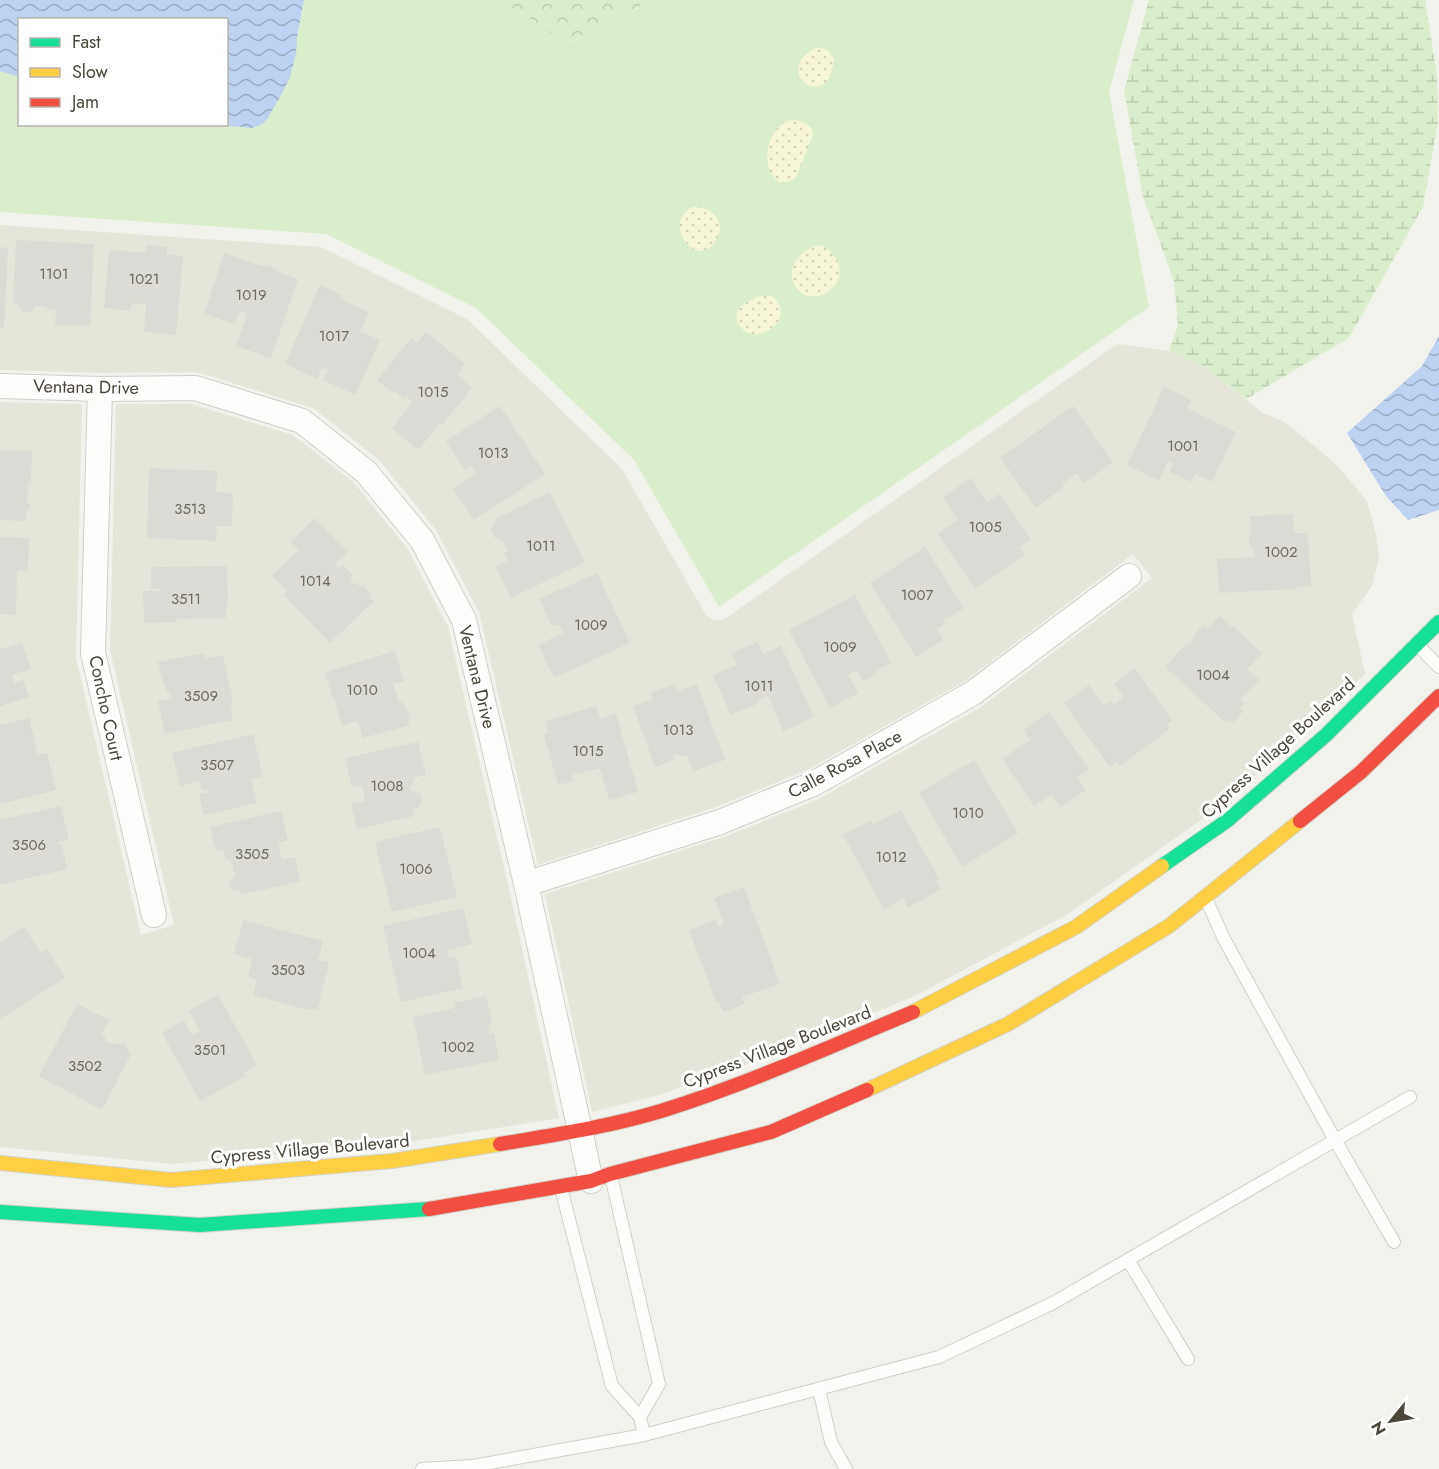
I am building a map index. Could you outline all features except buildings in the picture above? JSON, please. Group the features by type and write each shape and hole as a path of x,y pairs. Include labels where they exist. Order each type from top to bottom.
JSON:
{"street":[{"name":"Ventana Drive","path":"0,386 100,389 195,388 302,421 366,472 422,540 464,620 579,1131 600,1178"},
{"name":"Concho Court","path":"100,389 93,653 154,915"},
{"name":"Calle Rosa Place","path":"525,885 720,822 813,784 973,693 1129,576"},
{"name":"Cypress Village Boulevard","path":"0,1163 171,1180 392,1161 579,1131 660,1111 777,1069 921,1009 1076,927 1228,820 1326,735 1439,622"},
{"path":"0,1212 200,1225 420,1211 600,1178 771,1132 1008,1024 1169,926 1361,772 1439,696"}],"lane":[{"path":"1417,644 1439,667"},
{"path":"1205,897 1224,939 1394,1242"},
{"path":"422,1469 473,1467 644,1435 939,1357 1053,1303 1410,1097"},
{"path":"600,1178 659,1384 640,1418"},
{"path":"561,1186 612,1386 640,1418 644,1435"},
{"path":"1128,1260 1188,1359"},
{"path":"819,1389 831,1442 846,1469"}],"shaded area":[{"path":"0,225 321,247 467,319 622,469 706,615 713,620 726,618 1116,345 1169,351 1201,365 1263,413 1283,421 1342,471 1367,501 1376,534 1379,557 1372,586 1352,614 1365,674 1314,724 1218,808 1068,914 915,996 762,1059 656,1096 592,1112 545,894 724,837 819,799 981,707 1152,578 1133,554 965,681 807,770 716,807 538,865 479,612 436,530 380,461 313,408 197,372 101,373 0,370"},
{"path":"0,402 82,404 76,658 141,935 174,925 110,650 116,404 191,404 293,435 354,483 408,549 448,627 559,1118 391,1145 172,1164 0,1147"}],"green space":[{"path":"0,0 500,0 569,44 644,4 644,0 1134,0 1109,92 1149,307 719,607 634,460 476,308 326,234 0,212"},
{"path":"500,0 644,0 644,4 568,44"},
{"path":"1149,0 1425,0 1437,74 1438,122 1423,207 1349,338 1246,399 1201,365 1169,351 1178,325 1174,281 1143,197 1124,91"}],"sand":[{"path":"816,48 827,51 834,60 829,77 822,85 813,87 805,83 798,67 803,57"},
{"path":"796,120 810,127 813,135 796,177 791,181 781,183 773,176 768,166 768,148 771,139 781,125"},
{"path":"693,207 710,211 720,224 718,236 710,247 702,251 693,249 681,234 680,224 684,214"},
{"path":"819,245 835,256 840,274 834,286 826,293 807,296 798,290 794,283 793,269 795,262 805,251"},
{"path":"761,296 776,299 781,312 780,318 771,329 751,334 739,325 737,314 743,305"}],"water":[{"path":"0,0 304,0 290,77 267,119 252,128 228,126 228,18 18,18 18,77 0,71"},
{"path":"1439,336 1439,510 1408,520 1386,496 1347,433 1422,366"}],"traffic: fast":[{"path":"1162,866 1228,820 1326,735 1439,622"},
{"path":"0,1212 200,1225 429,1209"}],"traffic: slow":[{"path":"867,1090 1008,1024 1169,926 1300,821"},
{"path":"913,1012 1076,927 1162,866"},
{"path":"0,1163 171,1180 392,1161 500,1144"}],"traffic: jam":[{"path":"1300,821 1361,772 1439,696"},
{"path":"500,1144 601,1126 661,1111 757,1077 913,1012"},
{"path":"429,1209 591,1181 771,1132 867,1090"}]}
